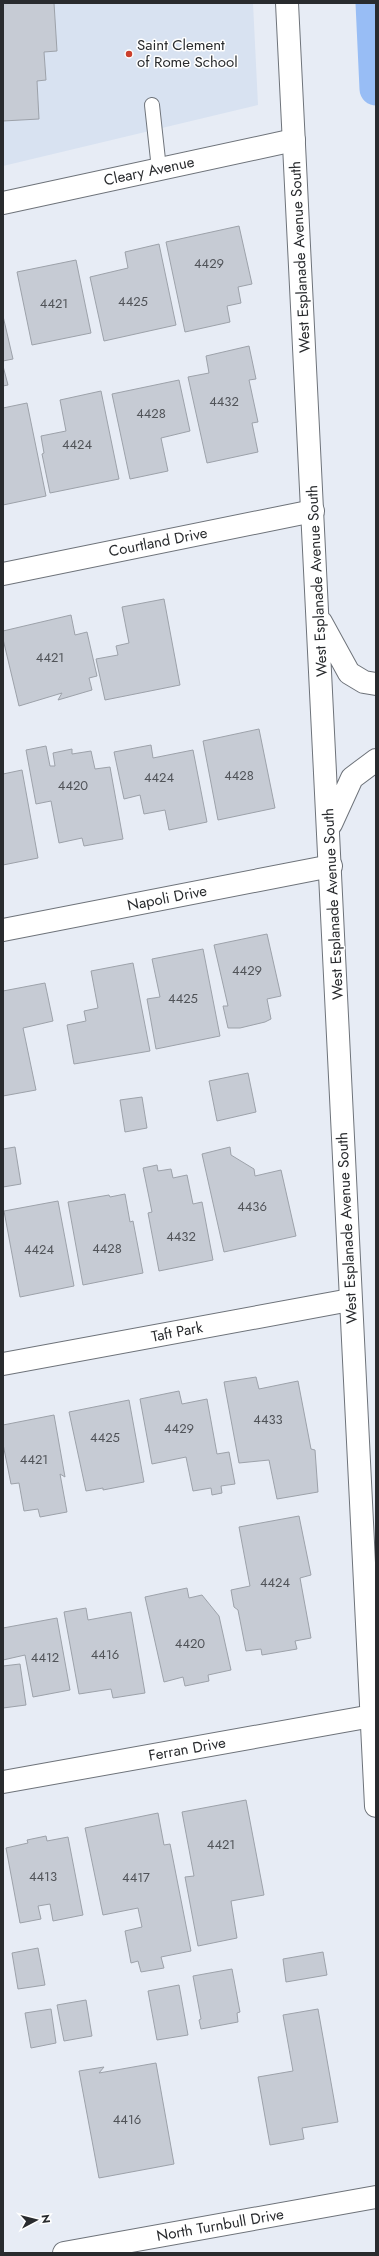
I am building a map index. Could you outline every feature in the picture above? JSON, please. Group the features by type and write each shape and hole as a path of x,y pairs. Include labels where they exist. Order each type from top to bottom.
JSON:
{"street":[{"name":"West Esplanade Avenue South","path":"288,3 331,866 350,1300 376,1806"},
{"name":"Cleary Avenue","path":"3,203 294,140"},
{"name":"Courtland Drive","path":"3,574 313,512"},
{"path":"319,618 349,673 364,682 376,684"},
{"path":"329,828 352,778 368,764 376,760"},
{"name":"Napoli Drive","path":"3,930 331,866"},
{"name":"Taft Park","path":"3,1364 350,1300"},
{"name":"Ferran Drive","path":"3,1782 372,1716"},
{"name":"North Turnbull Drive","path":"64,2253 376,2197"}],"lane":[{"path":"152,105 159,169"}],"shaded area":[{"name":"Saint Clement of Rome School","path":"3,3 253,3 258,105 3,166"}],"building":[{"path":"3,3 54,3 57,51 44,52 46,80 37,81 39,119 3,121"},
{"path":"239,226 252,284 238,287 241,303 227,306 230,322 185,332 166,242"},
{"path":"159,244 176,325 104,341 90,277 128,268 125,252"},
{"path":"76,260 91,333 32,345 17,272"},
{"path":"3,316 13,359 3,361"},
{"path":"249,346 256,379 249,380 258,422 252,423 258,452 207,463 188,377 209,373 206,356"},
{"path":"3,366 8,385 3,386"},
{"path":"179,380 190,431 161,438 168,471 130,479 112,394"},
{"path":"101,391 119,479 50,493 42,454 44,453 41,436 66,431 60,400"},
{"path":"27,403 46,496 3,505 3,408"},
{"path":"164,599 180,685 105,700 96,659 118,655 116,646 129,643 122,607"},
{"path":"71,615 75,635 87,632 97,676 89,678 92,690 58,700 62,693 19,706 3,639 3,631"},
{"path":"259,729 275,808 218,820 203,741"},
{"path":"151,745 153,758 193,750 207,822 169,830 165,810 144,814 140,795 124,799 114,752"},
{"path":"46,746 50,766 55,766 53,753 72,749 72,754 91,751 95,769 110,767 123,839 84,846 82,838 59,843 51,801 36,804 26,750"},
{"path":"22,770 38,858 3,865 3,774"},
{"path":"267,934 281,996 267,999 271,1019 265,1022 240,1028 228,1028 223,1006 228,1006 214,945"},
{"path":"203,949 220,1036 156,1049 147,999 160,997 152,959"},
{"path":"133,963 150,1051 74,1064 67,1025 86,1021 84,1011 98,1008 91,971"},
{"path":"45,983 53,1021 23,1028 36,1090 3,1096 3,991"},
{"path":"248,1073 256,1112 217,1121 209,1081"},
{"path":"142,1097 147,1128 125,1132 120,1100"},
{"path":"15,1147 21,1184 3,1187 3,1149"},
{"path":"230,1147 231,1155 254,1169 255,1176 281,1170 296,1236 224,1252 202,1154"},
{"path":"157,1165 158,1171 171,1169 173,1178 187,1175 193,1204 202,1202 213,1260 159,1271 148,1213 152,1212 143,1168"},
{"path":"125,1194 130,1222 133,1221 143,1273 83,1285 68,1202 109,1195 110,1197"},
{"path":"58,1201 74,1286 20,1297 4,1211"},
{"path":"256,1377 259,1389 298,1381 311,1449 315,1450 318,1492 277,1499 269,1460 239,1463 224,1382"},
{"path":"179,1391 182,1404 207,1399 217,1454 229,1452 235,1484 221,1486 222,1493 212,1495 211,1488 193,1491 186,1457 152,1464 140,1399"},
{"path":"129,1400 144,1482 103,1490 103,1488 86,1491 69,1412"},
{"path":"54,1415 65,1477 60,1474 67,1512 40,1517 38,1509 24,1511 19,1483 11,1484 3,1444 3,1425"},
{"path":"299,1516 311,1575 300,1578 311,1638 295,1641 297,1649 262,1655 261,1649 246,1651 238,1610 234,1607 231,1590 250,1586 239,1527"},
{"path":"187,1588 189,1598 202,1595 219,1616 231,1670 208,1675 209,1681 185,1686 183,1677 164,1682 145,1597"},
{"path":"86,1608 88,1620 131,1612 145,1693 113,1698 111,1689 79,1694 64,1612"},
{"path":"57,1618 70,1690 33,1697 25,1655 3,1660 3,1628"},
{"path":"20,1664 26,1705 3,1708 3,1666"},
{"path":"246,1800 264,1895 231,1901 237,1938 198,1946 185,1877 194,1876 182,1812"},
{"path":"158,1813 164,1845 170,1844 191,1951 161,1957 164,1968 141,1972 138,1961 131,1963 125,1931 142,1927 138,1908 103,1915 85,1828"},
{"path":"46,1836 47,1841 68,1837 83,1915 53,1921 50,1904 38,1906 41,1919 20,1923 6,1848 28,1843 27,1840"},
{"path":"38,1948 45,1985 18,1989 12,1953"},
{"path":"323,1952 327,1975 286,1982 283,1959"},
{"path":"232,1969 240,2012 237,2013 238,2022 201,2029 199,2020 201,2019 193,1976"},
{"path":"179,1985 188,2035 157,2040 148,1991"},
{"path":"86,2000 92,2036 64,2041 57,2005"},
{"path":"51,2009 56,2043 31,2048 25,2013"},
{"path":"318,2009 338,2122 302,2128 304,2139 270,2145 258,2077 293,2071 283,2015"},
{"path":"156,2063 174,2164 99,2178 79,2071 104,2067 99,2073"}],"waterway":[{"path":"372,3 376,89"}],"place":[{"name":"Saint Clement of Rome School","path":"129,54"}]}
